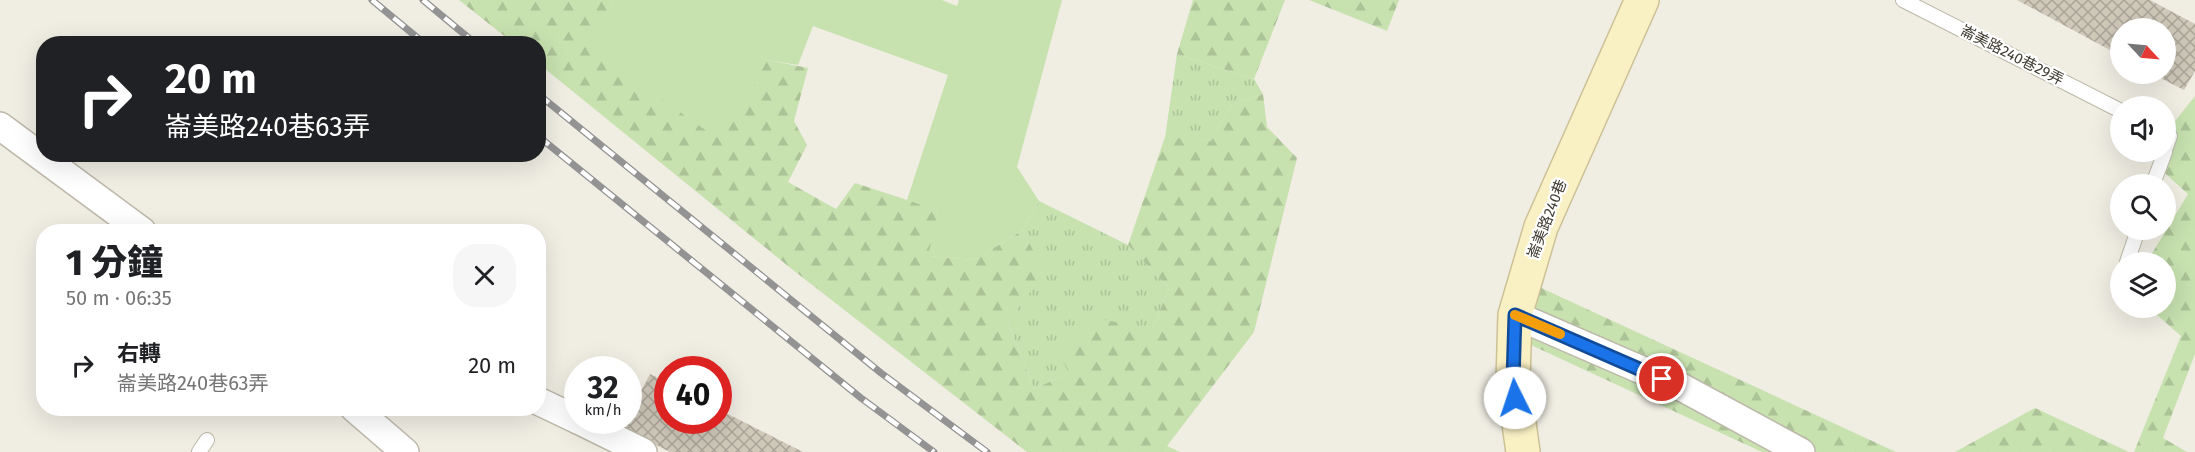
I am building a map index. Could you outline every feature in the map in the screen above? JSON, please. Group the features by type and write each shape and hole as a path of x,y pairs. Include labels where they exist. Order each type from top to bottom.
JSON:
{"street":[{"name":"崙美路240巷","path":"1523,452 1513,380 1515,315 1541,227 1642,0"},
{"path":"0,126 36,153"},
{"path":"49,162 133,224"},
{"path":"1515,315 1683,388 1801,452"},
{"path":"546,404 564,413"},
{"path":"363,416 405,452"},
{"path":"606,434 643,452"}],"lane":[{"name":"崙美路240巷29弄","path":"1903,0 2110,105"},
{"path":"199,452 207,440"}],"green space":[{"path":"459,0 613,0 610,9 586,45 739,114 767,60 808,68 794,121 807,145 788,182 836,209 855,183 938,210 929,256 974,260 1023,230 1044,273 1008,322 1034,389 1069,373 1060,355 1095,318 1152,329 1169,288 1128,245 1165,137 1211,141 1232,105 1263,94 1267,127 1297,158 1254,332 1167,446 1180,452 1027,452 793,270 546,70 546,36 504,36"},
{"path":"613,0 942,0 957,6 959,0 1062,0 1017,167 1039,201 1023,230 974,260 928,256 938,210 907,200 948,75 813,26 798,65 767,60 739,115 708,132 585,45 610,9"},
{"path":"1193,0 1285,0 1254,79 1177,54"},
{"path":"1309,0 1399,0 1387,31"},
{"path":"1177,54 1254,79 1263,94 1232,105 1211,141 1165,138"},
{"path":"2195,96 2195,354 2163,438 2187,452 2134,452 2181,336 2160,318 2176,318 2176,252 2153,252 2160,240 2176,240 2176,214 2188,194 2176,183 2176,174 2166,174 2158,167 2159,162 2176,162 2176,120"},
{"path":"1039,201 1128,245 1169,288 1152,329 1034,389 1008,322 1043,273 1023,230"},
{"path":"1524,280 1896,452 1762,452 1503,332"},
{"path":"2035,408 2129,452 1955,452"}],"building":[{"path":"2017,0 2150,0 2195,24 2195,71 2184,90 2172,84 2176,84 2176,18 2110,18 2110,50"},
{"path":"650,374 654,376 654,434 732,434 732,416 803,452 670,452 635,434 642,434 642,389"}],"railway":[{"path":"372,0 415,36"},
{"path":"423,0 466,36"},
{"path":"546,101 881,373 987,452"},
{"path":"546,142 861,398 934,452"}],"slow traffic":[{"path":"1515,315 1560,334"}],"route":[{"path":"1515,398 1513,380 1515,315 1662,379"}]}
